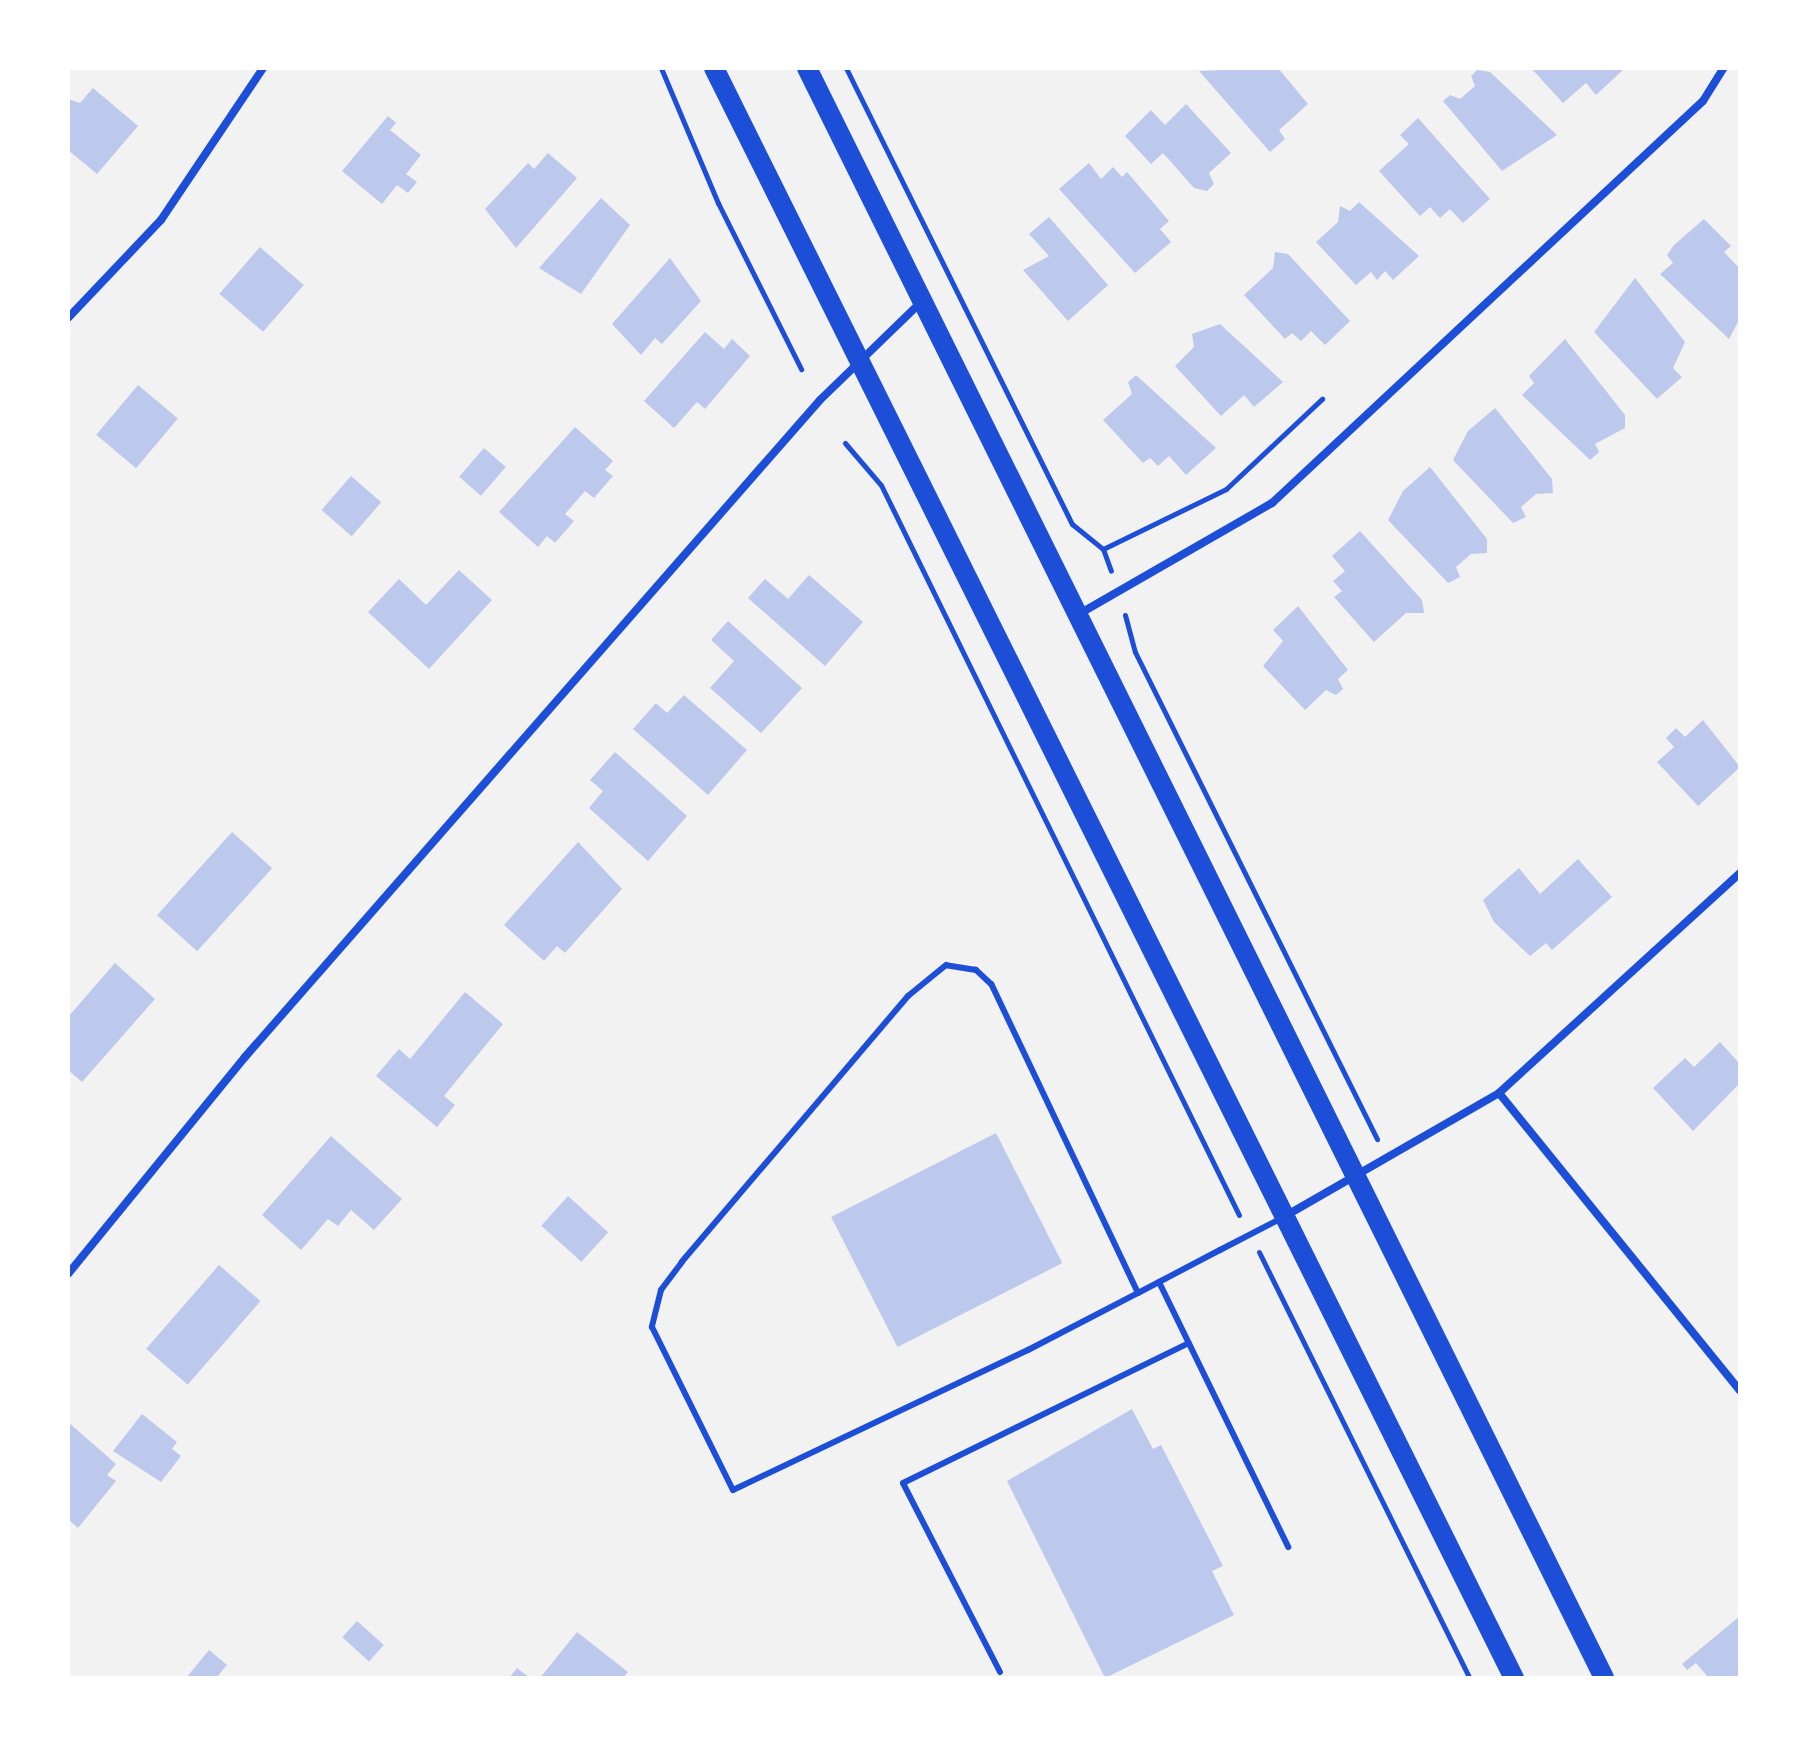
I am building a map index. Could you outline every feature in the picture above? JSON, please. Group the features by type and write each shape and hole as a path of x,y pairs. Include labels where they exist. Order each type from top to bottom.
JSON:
{"main road":[{"path":"714,68 1287,1215 1514,1678"},
{"path":"807,68 1360,1178 1604,1678"}],"street":[{"path":"68,318 161,220 263,68"},
{"path":"1077,615 1272,503 1703,101 1724,68"},
{"path":"68,1274 245,1057 858,360 923,300"},
{"path":"1287,1215 1360,1178 1499,1093 1740,873"},
{"path":"1499,1093 1740,1391"}],"lane":[{"path":"1138,1293 991,984 976,970 946,965 908,996 682,1262 661,1290 652,1327 733,1490 1138,1293 1287,1215"},
{"path":"1159,1282 1288,1547"},
{"path":"1000,1672 903,1483 1189,1343"}],"path":[{"path":"661,68 801,369"},
{"path":"846,68 1072,524 1103,549 1135,652 1388,1161"},
{"path":"1103,549 1226,489 1322,399"},
{"path":"845,443 881,485 1470,1678"}],"building":[{"path":"1278,68 1308,104 1279,130 1285,139 1270,152 1199,71"},
{"path":"1531,68 1625,68 1596,95 1586,83 1563,103"},
{"path":"1477,70 1490,72 1557,135 1502,171 1443,101 1450,95 1460,99 1475,86 1471,76"},
{"path":"93,88 138,126 97,174 68,150 68,99 80,103"},
{"path":"1186,104 1231,153 1209,173 1214,184 1207,191 1194,188 1163,153 1151,164 1125,136 1151,110 1165,125"},
{"path":"388,116 396,123 390,130 421,155 406,174 417,182 408,193 397,185 382,204 342,171"},
{"path":"1418,118 1490,199 1463,223 1450,209 1440,218 1430,207 1420,216 1379,171 1409,144 1400,135"},
{"path":"548,153 577,178 516,248 485,209 528,163 534,169"},
{"path":"1089,163 1101,179 1113,167 1122,177 1127,172 1169,221 1160,229 1171,242 1135,273 1059,189"},
{"path":"601,198 630,225 581,294 539,268"},
{"path":"1359,202 1419,256 1393,280 1385,271 1377,280 1371,272 1356,285 1316,242 1338,222 1340,206 1350,211"},
{"path":"1049,217 1108,285 1068,321 1023,270 1049,256 1029,234"},
{"path":"1704,219 1731,246 1724,252 1740,269 1740,318 1729,339 1660,274 1673,263 1667,255 1674,245"},
{"path":"260,247 304,285 263,332 219,294"},
{"path":"1275,252 1288,254 1350,321 1325,345 1311,331 1301,341 1292,333 1285,339 1244,295 1273,268"},
{"path":"670,258 701,301 662,344 655,338 641,355 612,324"},
{"path":"1635,278 1685,342 1673,368 1682,377 1657,399 1594,332"},
{"path":"1220,324 1283,382 1254,407 1244,395 1221,416 1175,366 1194,347 1192,334"},
{"path":"705,332 724,349 732,339 750,356 705,409 697,402 674,428 644,401"},
{"path":"1565,339 1625,415 1625,428 1595,444 1599,452 1590,460 1522,395 1534,383 1529,376"},
{"path":"1136,375 1216,448 1186,475 1169,456 1158,466 1150,458 1143,463 1103,420 1132,394 1128,382"},
{"path":"138,385 178,418 136,468 96,435"},
{"path":"1495,408 1552,479 1553,493 1536,494 1521,507 1526,517 1513,523 1453,460 1468,431"},
{"path":"575,427 613,461 605,470 613,476 594,498 585,491 565,514 574,521 555,543 547,536 538,547 499,512"},
{"path":"484,448 506,467 481,496 459,477"},
{"path":"1430,467 1487,539 1487,553 1471,554 1456,567 1460,577 1448,583 1388,520 1403,491"},
{"path":"351,476 381,502 352,536 321,510"},
{"path":"1360,531 1422,600 1424,613 1406,613 1374,642 1334,597 1342,591 1333,581 1345,571 1332,556"},
{"path":"459,570 492,600 429,669 368,612 399,579 426,605"},
{"path":"809,575 863,622 825,666 748,598 765,579 788,599"},
{"path":"1298,606 1348,670 1338,679 1343,689 1336,695 1326,690 1305,710 1263,666 1283,641 1273,630"},
{"path":"728,621 802,688 761,733 710,688 734,661 711,640"},
{"path":"684,695 747,750 708,795 633,729 656,703 667,713"},
{"path":"1703,720 1740,767 1698,806 1657,762 1674,747 1666,738 1676,728 1685,737"},
{"path":"615,752 687,816 648,861 589,808 603,791 590,780"},
{"path":"232,832 272,868 197,951 157,915"},
{"path":"578,842 622,889 565,953 557,946 544,961 504,925"},
{"path":"1578,859 1612,897 1552,950 1546,943 1530,956 1494,922 1483,900 1519,868 1540,894"},
{"path":"115,963 155,999 82,1082 68,1070 68,1017"},
{"path":"465,992 503,1024 444,1096 455,1105 437,1127 376,1076 399,1049 410,1059"},
{"path":"1720,1042 1740,1064 1740,1083 1693,1131 1653,1088 1685,1058 1694,1067"},
{"path":"996,1133 1062,1263 897,1347 831,1217"},
{"path":"331,1136 402,1199 374,1230 351,1210 338,1226 328,1219 301,1250 262,1215"},
{"path":"568,1196 608,1232 581,1262 541,1226"},
{"path":"219,1265 261,1301 188,1385 146,1349"},
{"path":"1132,1409 1153,1449 1161,1445 1223,1566 1212,1571 1234,1615 1105,1678 1007,1481"},
{"path":"142,1414 177,1442 172,1449 181,1456 161,1482 113,1451"},
{"path":"68,1422 116,1464 107,1475 116,1481 78,1528 68,1519"},
{"path":"1740,1616 1740,1678 1709,1678 1696,1663 1687,1670 1682,1664"},
{"path":"357,1621 384,1645 369,1661 342,1637"},
{"path":"577,1632 628,1672 623,1678 540,1678"},
{"path":"209,1650 227,1665 216,1678 186,1678"},
{"path":"517,1668 530,1678 509,1678"}]}
